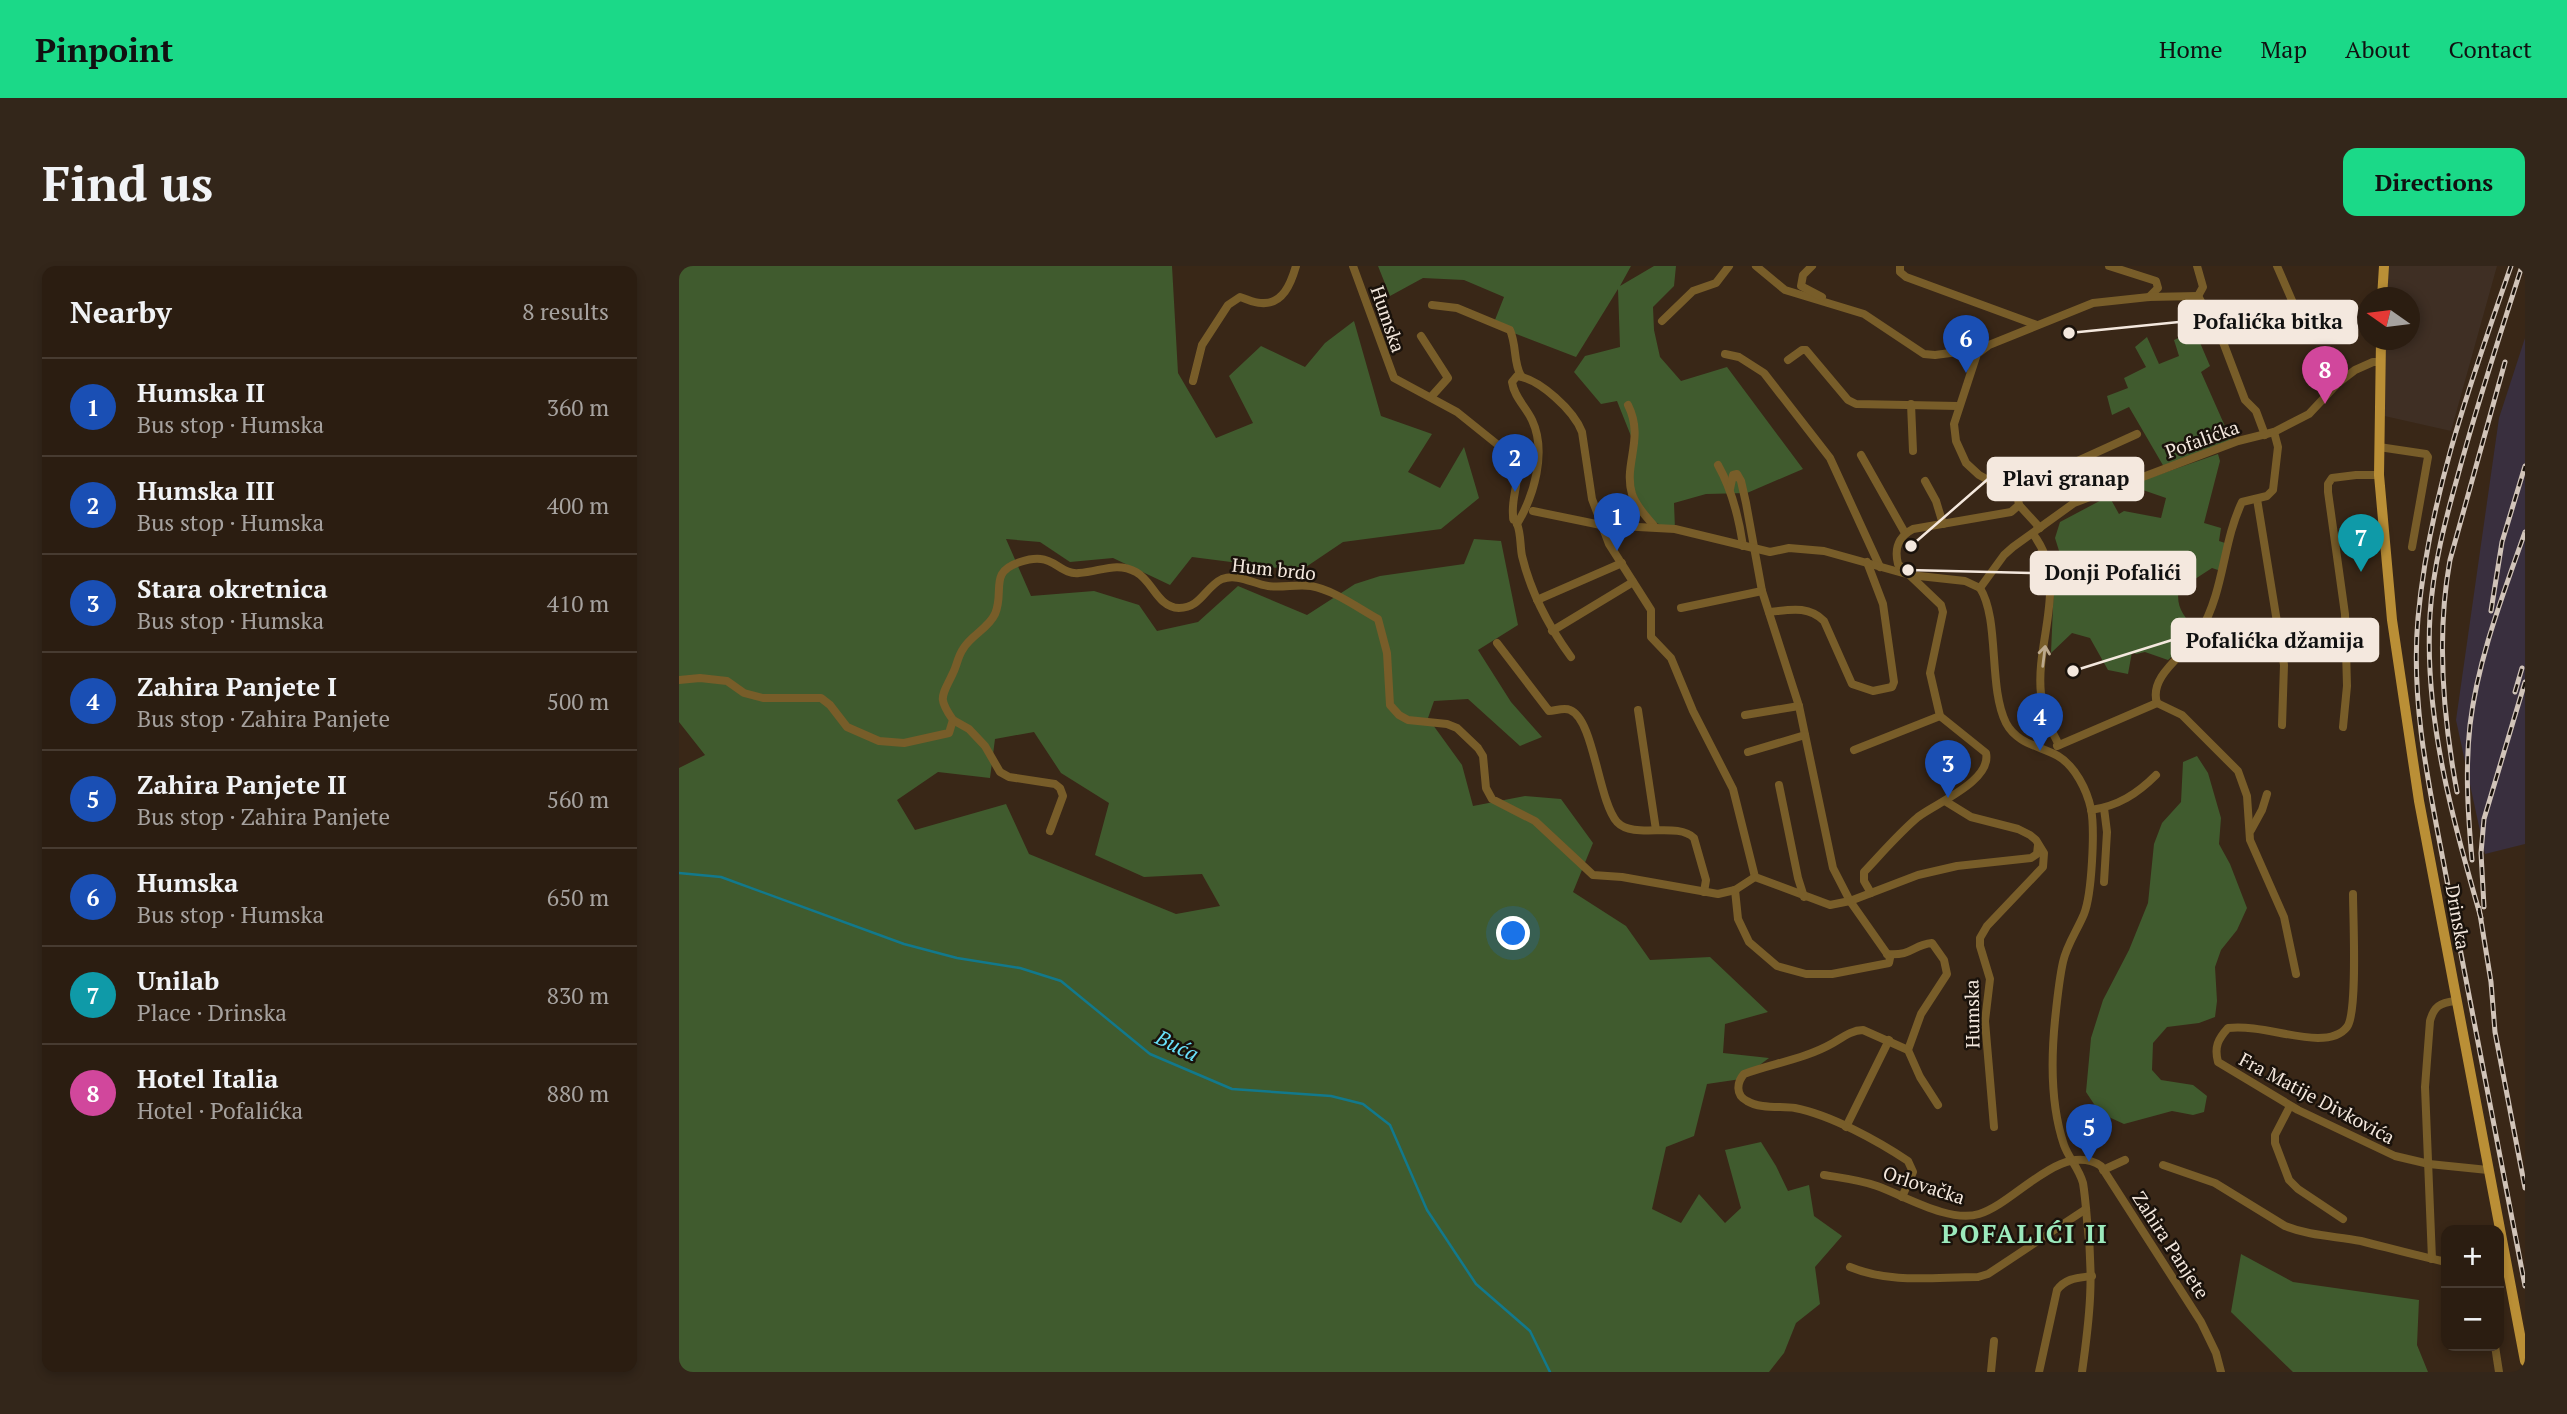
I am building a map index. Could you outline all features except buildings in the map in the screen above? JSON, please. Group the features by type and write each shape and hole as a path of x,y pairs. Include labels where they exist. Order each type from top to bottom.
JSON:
{"main road":[{"path":"2383,287 2384,266"},
{"name":"Drinska","path":"2381,350 2379,475 2392,620 2419,801 2497,1225"},
{"name":"Drinska","path":"2504,1261 2525,1361"}],"street":[{"path":"1193,381 1202,345 1228,305 1240,297 1264,304 1272,302 1282,296 1292,281 1296,266"},
{"name":"Humska","path":"1353,266 1394,378 1457,412 1513,457 1518,467 1513,514 1522,556 1537,600 1552,631 1571,657"},
{"path":"1662,321 1693,291 1719,280 1729,266"},
{"path":"1812,266 1803,275 1801,286 1830,303"},
{"path":"2109,266 2156,281 2158,288 2149,297"},
{"path":"1756,267 1790,293 1870,317 1915,349 1929,355 1982,349 2093,303 2149,297 2199,296 2203,287 2197,266"},
{"path":"2277,266 2297,312"},
{"path":"1898,267 1906,277 2037,326"},
{"name":"Pofalićka","path":"2157,703 2155,691 2166,672 2200,633 2218,595 2232,531 2242,502 2257,499 2273,491 2278,447 2256,411 2245,400 2223,342 2199,296"},
{"path":"1432,305 1457,308 1510,330 1515,341 1516,367 1521,376 1558,400 1578,422 1582,432 1592,499 1601,525 1609,544 1651,610 1651,637 1671,658 1693,711 1733,789 1755,877 1829,905 1850,901 1918,875 1957,866 2031,858 2037,854 2038,845 2030,835 2018,829 1971,817 1945,801"},
{"path":"2223,342 2250,327"},
{"path":"1421,336 1448,377 1431,397"},
{"path":"1788,360 1802,349 1806,350 1848,400 1856,404 1958,406"},
{"path":"1982,349 1972,364 1958,406 1954,424 1956,441 1966,463 1979,475 2014,494 2036,531 2049,572 2051,595 2041,692 2044,710 2059,745"},
{"path":"1725,354 1739,357 1765,373 1830,458 1880,567"},
{"name":"Pofalićka","path":"1980,589 2004,555 2074,503 2238,441 2269,433 2309,415 2355,370 2373,362 2381,362"},
{"path":"1517,524 1527,508 1540,445 1531,417 1513,390 1514,379 1521,376"},
{"path":"1911,404 1913,451"},
{"path":"1628,405 1634,418 1636,433 1630,481 1632,495 1655,527"},
{"path":"2014,494 2027,484 2137,434"},
{"path":"2379,447 2426,454 2428,457 2411,547"},
{"path":"1861,455 1905,533"},
{"path":"1719,465 1730,489 1740,525 1742,546"},
{"path":"1730,489 1733,475 1737,474 1746,503 1762,590 1798,706 1833,868 1850,901 1887,954"},
{"path":"2343,727 2347,686 2345,614 2328,484 2332,478 2343,476 2379,475"},
{"path":"1925,481 1936,500 1943,524"},
{"path":"2257,499 2284,665 2281,725"},
{"path":"1871,893 1864,881 1864,872 1920,816 1945,801 1985,768 1987,760 1986,753 1940,716 1930,673 1943,612 1936,599 1898,564 1895,555 1897,545 1905,533 1913,529 2011,512 2019,505"},
{"path":"1533,511 1601,525 1688,531 1770,552 1789,548 1805,549 1867,562 1910,575 1965,581 1980,589 1988,608 2005,722 2018,737 2061,758 2073,769 2091,810 2092,841 2087,901 2085,912 2070,940 2063,963 2055,1019 2053,1072 2058,1118 2065,1149 2081,1176 2086,1209 2092,1276 2082,1372"},
{"name":"Hum brdo","path":"953,720 943,706 941,695 961,652 995,613 1003,570 1013,564 1040,558 1050,561 1064,571 1077,574 1112,566 1130,569 1142,575 1163,602 1180,608 1191,606 1218,582 1229,578 1267,586 1312,586 1378,619 1387,653 1390,705 1399,715 1408,720 1447,724 1457,728 1483,756 1486,788 1492,799 1535,821 1593,875 1622,877 1718,894 1735,890 1755,877"},
{"path":"1769,612 1799,609 1818,615 1824,621 1852,684 1873,691 1892,687 1888,625 1877,584 1867,562"},
{"path":"1537,600 1622,563"},
{"path":"1552,631 1633,582"},
{"path":"1681,608 1762,590"},
{"path":"1497,643 1549,711 1565,709 1576,714 1585,727 1608,806 1618,822 1632,829 1681,831 1694,838 1706,880 1705,892"},
{"path":"679,680 699,678 727,681 744,693 763,698 821,698 847,727 879,741 904,743 949,733 953,720 968,729 985,746 1000,772 1009,777 1055,784 1060,788 1063,796 1050,831"},
{"path":"2047,750 2157,703 2182,715 2238,771 2247,796 2249,833 2256,856 2284,917 2296,974"},
{"path":"1745,715 1798,706"},
{"path":"1638,710 1655,830"},
{"path":"1854,750 1940,716"},
{"path":"1748,752 1805,735"},
{"path":"2091,810 2125,800 2156,775"},
{"path":"1779,785 1804,897"},
{"path":"2249,833 2262,810 2267,794"},
{"path":"2104,808 2107,832 2104,882"},
{"name":"Humska","path":"1994,1126 1986,1021 1990,979 1980,937 1987,926 2043,867 2044,853 2038,845"},
{"name":"Humska","path":"1735,890 1738,919 1749,942 1777,966 1806,974 1832,974 1883,965 1888,963 1890,958 1887,954 1908,954 1924,944 1932,943 1944,960 1947,974 1921,1014 1908,1050"},
{"name":"Fra Matije Divkovića","path":"2353,894 2352,999 2348,1026 2337,1036 2317,1038 2242,1026 2228,1028 2220,1037 2215,1050 2218,1062 2290,1105 2395,1156 2428,1164 2488,1170"},
{"path":"2432,1259 2425,1087 2430,1021 2437,1006 2443,1002 2455,1001"},
{"path":"1902,1198 1913,1172 1908,1161 1846,1127 1797,1109 1747,1101 1740,1095 1739,1079 1744,1074 1788,1062 1829,1045 1855,1030 1863,1030 1908,1050 1920,1077 1938,1105"},
{"path":"1846,1127 1889,1040"},
{"path":"2290,1105 2275,1135 2275,1143 2289,1180 2343,1219"},
{"path":"2072,1159 2093,1161 2103,1170 2125,1160"},
{"name":"Orlovačka","path":"1824,1175 1877,1186 1902,1198 1954,1215 1975,1215 1992,1208 2072,1159"},
{"path":"2163,1164 2215,1183 2297,1231 2358,1241 2441,1261"},
{"name":"Zahira Panjete","path":"2103,1170 2201,1322 2216,1353 2221,1372"},
{"path":"1850,1267 1871,1276 1906,1279 1978,1277 1997,1270 2086,1209"},
{"path":"2039,1372 2057,1290 2062,1283 2070,1279 2092,1276"},
{"path":"1991,1372 1994,1341"},
{"path":"2496,1351 2499,1372"}],"shaded area":[{"path":"2384,266 2497,266 2451,431 2380,415 2381,350 2420,350 2420,287 2383,287"},
{"path":"2525,338 2525,844 2485,854 2456,720 2499,418"}],"green space":[{"path":"679,266 1172,266 1178,373 1216,438 1253,423 1229,376 1261,346 1305,367 1325,343 1354,321 1381,416 1432,434 1408,472 1440,488 1464,447 1479,498 1441,529 1343,542 1300,571 1192,557 1170,585 1113,558 1070,562 1040,542 1006,539 1031,596 1094,591 1139,605 1157,631 1198,622 1238,586 1307,615 1355,584 1380,576 1464,564 1474,539 1501,541 1518,625 1478,650 1511,702 1542,737 1520,746 1468,699 1434,701 1428,718 1462,765 1473,806 1525,796 1561,799 1593,843 1573,892 1626,926 1650,960 1710,957 1768,1012 1725,1024 1723,1053 1769,1058 1741,1079 1707,1084 1694,1136 1666,1147 1652,1209 1681,1223 1699,1194 1725,1223 1741,1208 1725,1150 1761,1142 1788,1191 1809,1185 1814,1216 1842,1236 1815,1267 1820,1304 1796,1323 1784,1353 1769,1372 679,1372 679,768 705,755 679,722","holes":["1034,732 1061,773 1109,803 1095,855 1144,877 1202,874 1220,906 1176,914 1029,854 1006,804 915,830 897,800 938,772 990,778 995,739"]},
{"path":"1378,266 1631,266 1620,286 1654,266 1676,266 1674,286 1653,307 1654,330 1660,357 1681,381 1727,367 1803,469 1747,493 1706,494 1674,503 1675,529 1666,528 1646,517 1630,481 1635,446 1617,401 1601,404 1574,372 1585,356 1620,347 1618,289 1576,357 1493,325 1504,297 1464,280 1423,278 1390,296"},
{"path":"2189,333 2198,338 2210,366 2201,372 2232,442 2164,467 2129,407 2112,415 2107,396 2128,388 2124,378 2146,367 2135,347 2147,337 2159,364 2179,356 2174,340"},
{"path":"2218,454 2220,461 2204,523 2221,528 2219,541 2225,543 2221,571 2212,568 2192,581 2181,579 2178,595 2180,608 2197,630 2186,644 2168,660 2145,652 2132,652 2128,674 2108,670 2090,638 2072,633 2051,653 2054,583 2060,554 2055,538 2060,522 2109,496 2119,514 2124,511 2161,518 2166,498 2140,489 2135,483"},
{"path":"2197,756 2208,773 2221,818 2219,844 2247,908 2237,930 2221,950 2215,967 2215,1017 2199,1023 2167,1027 2153,1043 2152,1070 2161,1080 2193,1085 2207,1096 2204,1112 2193,1115 2172,1111 2124,1124 2100,1113 2086,1092 2091,1038 2103,1000 2129,950 2148,903 2154,844 2162,823 2181,802 2183,762"},
{"path":"2241,1254 2293,1282 2419,1300 2417,1345 2428,1372 2293,1372 2231,1312"}],"waterway":[{"name":"Buća","path":"679,873 721,877 904,944 957,958 1020,968 1061,981 1150,1054 1232,1089 1331,1096 1363,1104 1390,1125 1427,1210 1476,1284 1530,1331 1550,1372"}],"railway":[{"path":"2511,266 2467,396 2442,484 2424,573 2416,651 2419,717 2429,783 2525,1286"},
{"path":"2481,918 2460,844 2436,731 2429,654 2430,615 2437,562 2465,448 2522,266"},
{"path":"2457,792 2448,735 2443,676 2446,589 2450,560 2505,362"},
{"path":"2491,611 2502,542 2525,466"},
{"path":"2472,860 2467,776 2468,742 2474,700 2492,627 2525,532"},
{"path":"2515,692 2522,668"},
{"path":"2484,907 2481,853 2484,819 2525,682"},
{"path":"2479,908 2491,982 2495,1032 2525,1188"}],"place":[{"name":"Pofalićka bitka","path":"2069,333"},
{"name":"Humska","path":"1966,373"},
{"name":"Hotel Italia","path":"2325,404"},
{"name":"Humska III","path":"1515,492"},
{"name":"Plavi granap","path":"1911,546"},
{"name":"Humska II","path":"1617,551"},
{"name":"Donji Pofalići","path":"1908,570"},
{"name":"Unilab","path":"2361,572"},
{"name":"Pofalićka džamija","path":"2073,671"},
{"name":"Zahira Panjete I","path":"2040,751"},
{"name":"Stara okretnica","path":"1948,798"},
{"name":"Zahira Panjete II","path":"2089,1162"}],"district":[{"name":"POFALIĆI II","path":"2025,1234"}]}
